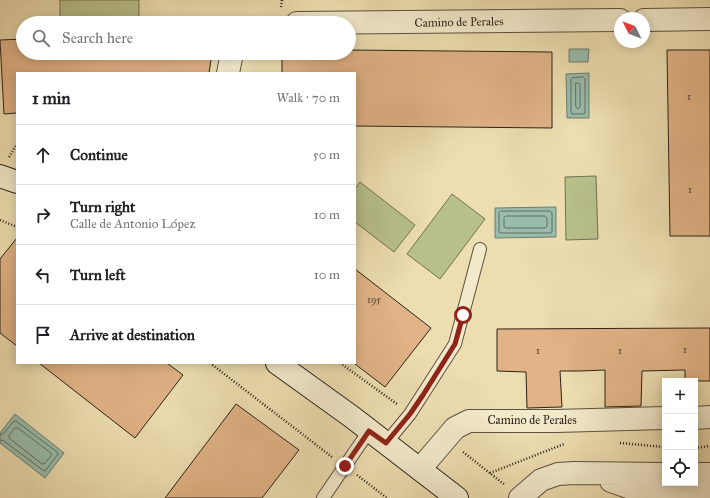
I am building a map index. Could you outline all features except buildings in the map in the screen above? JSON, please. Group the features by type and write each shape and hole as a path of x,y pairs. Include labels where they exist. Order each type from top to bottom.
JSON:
{"street":[{"path":"650,20 710,19"},
{"name":"Camino de Perales","path":"356,22 614,20"},
{"path":"228,72 231,60"},
{"path":"0,176 16,182"},
{"path":"278,364 378,437 457,498"},
{"path":"698,418 710,417"},
{"name":"Camino de Perales","path":"420,469 455,428 469,421 556,421 662,418"},
{"path":"593,473 607,480 631,488 710,496"},
{"path":"513,492 558,474 662,474"},
{"path":"698,474 710,474"}],"lane":[{"path":"324,498 345,466 378,437 410,414 455,344 480,249"}],"path":[{"path":"0,220 16,227"},
{"path":"211,364 328,455 387,498"},
{"path":"341,364 410,414"},
{"path":"698,448 710,446"},
{"path":"460,451 513,492"}],"green space":[{"path":"60,0 139,0 139,16 60,16"},
{"path":"596,176 598,239 566,240 565,177"},
{"path":"360,182 415,225 394,252 356,223 356,188"},
{"path":"452,194 485,219 440,279 407,254"}],"water":[{"path":"569,49 589,49 588,62 569,62"},
{"path":"589,73 589,118 567,118 566,74"},
{"path":"556,207 556,237 495,238 495,208"},
{"path":"15,414 64,453 45,478 0,443 0,433"}],"route":[{"path":"345,466 369,431 386,443 410,414 455,344 463,315"}]}
